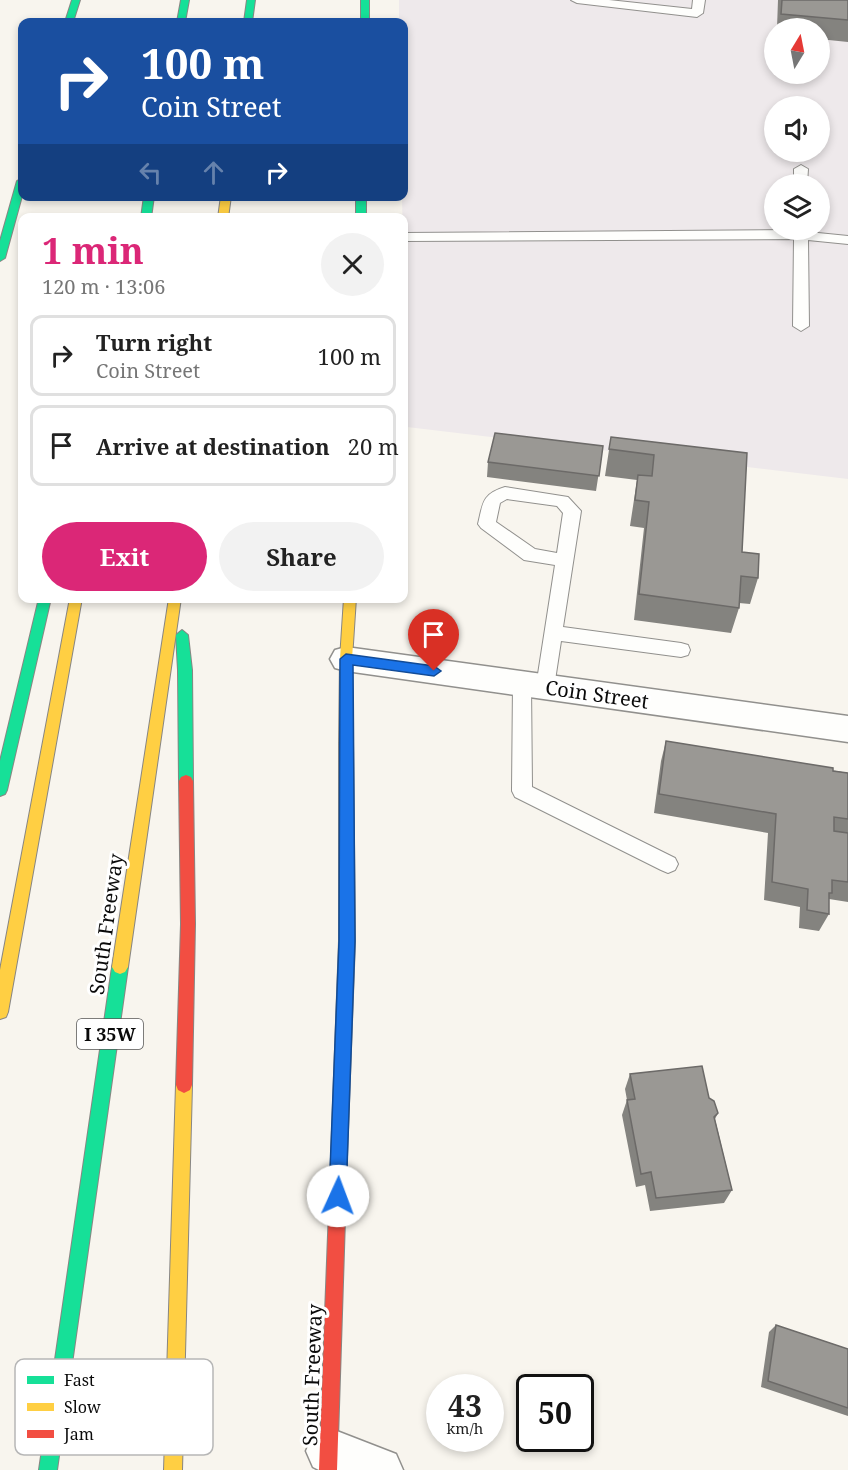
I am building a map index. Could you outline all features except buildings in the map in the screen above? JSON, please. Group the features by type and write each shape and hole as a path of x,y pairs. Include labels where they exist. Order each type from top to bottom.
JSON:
{"main road":[{"path":"70,18 76,0"},
{"path":"182,18 185,0"},
{"path":"249,18 251,0"},
{"path":"365,0 365,18"},
{"path":"0,258 18,195"},
{"path":"0,790 44,603"},
{"path":"0,1012 75,603"},
{"name":"South Freeway","path":"64,1359 175,603"},
{"path":"177,603 185,670 188,924 177,1359"},
{"name":"South Freeway","path":"328,1461 347,941 346,659 351,603"},
{"name":"South Freeway","path":"48,1470 50,1455"},
{"path":"174,1455 174,1470"}],"street":[{"name":"Coin Street","path":"346,659 848,729"},
{"path":"328,1461 380,1470"}],"lane":[{"path":"578,0 698,13 699,0"},
{"path":"801,169 801,174"},
{"path":"408,237 764,232"},
{"path":"830,237 848,240"},
{"path":"801,240 801,326"},
{"path":"564,560 530,555 487,524 492,500 505,494 562,501 572,511 553,633 534,685 522,791 668,864"},
{"path":"553,633 681,650"}],"shaded area":[{"path":"399,0 848,0 848,479 408,427 408,213 402,213 402,201 408,201 408,18 399,18"}],"traffic: fast":[{"path":"70,18 76,0"},
{"path":"182,18 185,0"},
{"path":"249,18 251,0"},
{"path":"365,0 365,18"},
{"path":"0,258 18,195"},
{"path":"147,213 148,201"},
{"path":"361,201 361,213"},
{"path":"0,790 44,603"},
{"path":"182,635 185,670 186,781"},
{"path":"339,1157 347,941 346,744"},
{"path":"64,1359 120,967"},
{"path":"48,1470 50,1455"}],"traffic: slow":[{"path":"224,213 225,201"},
{"path":"0,1012 75,603"},
{"path":"120,967 174,603"},
{"path":"346,744 346,659 350,603"},
{"path":"176,1359 184,1085"},
{"path":"173,1455 173,1470"}],"traffic: jam":[{"path":"184,1085 188,924 186,781"},
{"path":"328,1470 339,1157"}],"route":[{"path":"338,1196 347,941 346,659 434,671"}]}
